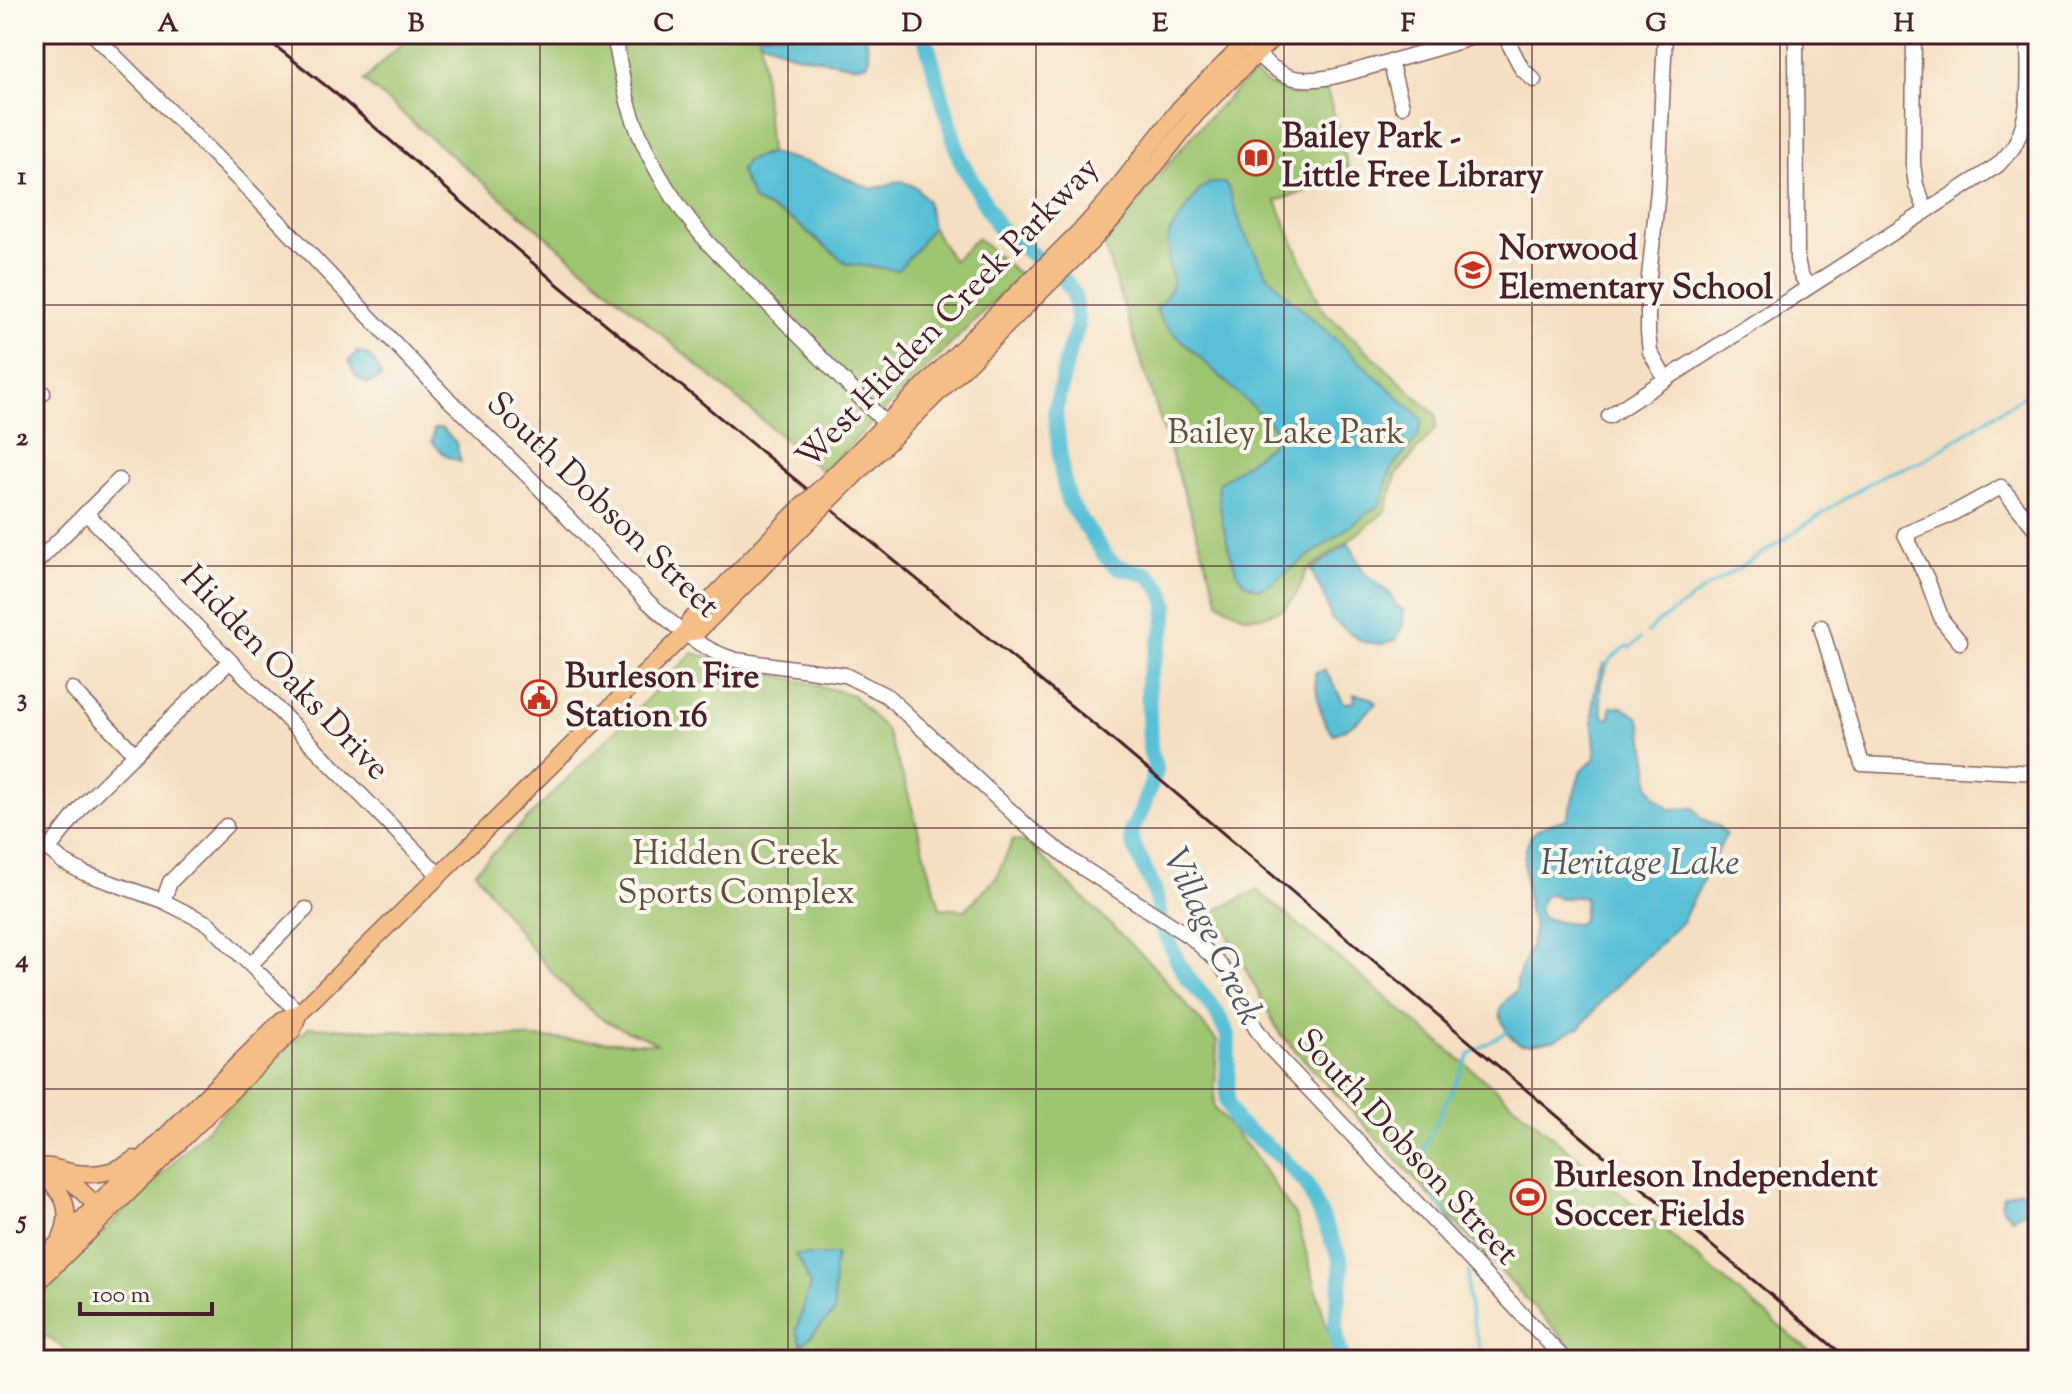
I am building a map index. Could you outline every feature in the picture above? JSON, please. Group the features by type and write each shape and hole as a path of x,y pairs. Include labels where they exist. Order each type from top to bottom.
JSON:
{"main road":[{"name":"West Hidden Creek Parkway","path":"299,1013 686,633 698,631 796,522 1004,317 1085,226 1136,177 1179,109 1252,44 1277,34"},
{"path":"101,1210 161,1139 282,1020 299,1013"},
{"path":"34,1286 63,1248 101,1210 292,1031 299,1013"},
{"path":"36,1169 48,1166 86,1174 103,1173 129,1163 161,1139"},
{"path":"36,1169 73,1183 101,1210"},
{"path":"34,1267 63,1248 66,1226 65,1204 53,1185 36,1169"},
{"path":"34,1356 40,1360"}],"street":[{"name":"South Dobson Street","path":"93,34 249,190 444,395 532,480 646,600 686,633 708,649 726,657 845,675 887,696 1028,827 1075,863 1192,938 1216,960 1234,983 1255,1027 1269,1047 1565,1360"},
{"path":"613,34 628,102 644,148 689,221 891,429"},
{"path":"1252,44 1282,74 1300,79 1328,78 1482,34"},
{"path":"1504,34 1522,69 1534,80"},
{"path":"1665,34 1658,190 1648,286 1648,332 1650,352 1666,380"},
{"path":"1796,34 1797,259 1808,287"},
{"path":"1914,34 1913,164 1916,185 1926,211"},
{"path":"1609,416 1998,165 2013,148 2025,118 2028,34"},
{"path":"1390,61 1402,106"},
{"path":"34,565 119,480"},
{"path":"1960,642 1942,620 1927,579 1905,534 1946,517 2001,487 2038,532"},
{"name":"Hidden Oaks Drive","path":"86,513 440,876"},
{"path":"1821,627 1862,764 2037,773"},
{"path":"48,850 84,804 230,661"},
{"path":"72,689 135,754"},
{"path":"2038,753 2038,913"},
{"path":"163,901 170,882 226,826"},
{"path":"34,836 62,861 84,873 163,901 209,924 299,1013"},
{"path":"251,964 306,909"}],"green space":[{"path":"411,34 760,34 770,153 746,161 754,201 793,220 823,245 915,251 932,227 953,261 977,238 1020,275 823,472 364,81"},
{"name":"Bailey Lake Park","path":"1253,74 1269,85 1294,95 1327,90 1351,177 1276,201 1322,309 1436,415 1436,428 1396,475 1386,511 1306,571 1297,594 1284,609 1261,617 1244,616 1219,602 1104,245 1193,135"},
{"name":"Hidden Creek Sports Complex","path":"693,653 853,695 886,730 904,779 940,908 965,910 996,878 1013,840 1027,843 1157,970 1217,1041 1214,1108 1253,1153 1297,1219 1336,1360 83,1360 34,1329 34,1301 309,1027 658,1044 601,1018 566,987 533,950 475,871"},
{"name":"Burleson Independent Soccer Fields","path":"1257,890 1820,1360 1583,1360 1280,1034 1215,911"}],"water":[{"path":"760,34 865,34 868,63 856,66 791,54 759,39"},
{"path":"770,153 813,164 872,189 901,181 916,187 927,201 932,227 898,270 847,264 793,220 754,201 740,172 746,161"},
{"path":"1210,183 1224,183 1228,187 1243,231 1266,273 1282,291 1422,420 1417,439 1395,463 1379,505 1260,589 1243,581 1233,561 1222,520 1218,484 1272,444 1277,435 1273,426 1162,322 1156,309 1169,292 1172,282 1167,262 1170,232 1200,190"},
{"path":"357,352 373,360 381,378 367,384 355,375 349,361"},
{"path":"442,428 456,443 461,462 446,456 432,442 434,429"},
{"path":"1349,543 1365,574 1390,594 1404,612 1403,625 1396,640 1382,644 1363,642 1331,619 1326,600 1311,570"},
{"name":"Heritage Lake","path":"1604,664 1607,667 1600,691 1603,716 1610,718 1611,706 1622,707 1638,717 1649,764 1649,786 1657,798 1670,809 1694,808 1701,818 1718,826 1726,835 1682,922 1605,997 1580,1028 1551,1040 1522,1044 1510,1035 1503,1024 1501,1009 1516,990 1533,938 1524,870 1526,848 1536,831 1567,819 1581,770 1596,758 1593,710","holes":["1550,894 1556,897 1585,897 1583,918 1578,924 1540,916 1539,908 1544,896"]},
{"path":"1325,670 1344,703 1355,702 1354,694 1371,698 1376,703 1357,721 1334,734 1325,722 1317,697 1315,673"},
{"path":"2019,1190 2029,1194 2031,1209 2012,1218 2001,1207 2003,1196"},
{"path":"795,1255 836,1255 834,1313 802,1345 796,1330 810,1286"}],"waterway":[{"name":"Village Creek","path":"924,34 960,160 998,227 1067,283 1074,294 1078,326 1068,354 1055,413 1068,501 1107,558 1116,566 1149,575 1162,590 1167,605 1165,625 1148,679 1150,749 1156,771 1131,832 1132,842 1155,891 1161,925 1180,966 1215,1010 1228,1035 1227,1102 1236,1122 1280,1156 1306,1183 1340,1258 1336,1327 1343,1360"},
{"path":"1647,633 1705,589 1847,497 1883,475 1923,461 2038,386"},
{"path":"1604,668 1627,646 1630,648 1640,639"},
{"path":"1467,1247 1420,1174 1425,1145 1470,1054 1510,1030"},
{"path":"1469,1271 1469,1304 1483,1360"}],"railway":[{"path":"260,34 335,93 556,283 1114,741 1849,1360"}],"place":[{"name":"Bailey Park - Little Free Library","path":"1256,158"},
{"name":"Norwood Elementary School","path":"1473,270"},
{"name":"Burleson Fire Station 16","path":"539,698"},
{"name":"Burleson Independent Soccer Fields","path":"1528,1197"}]}
